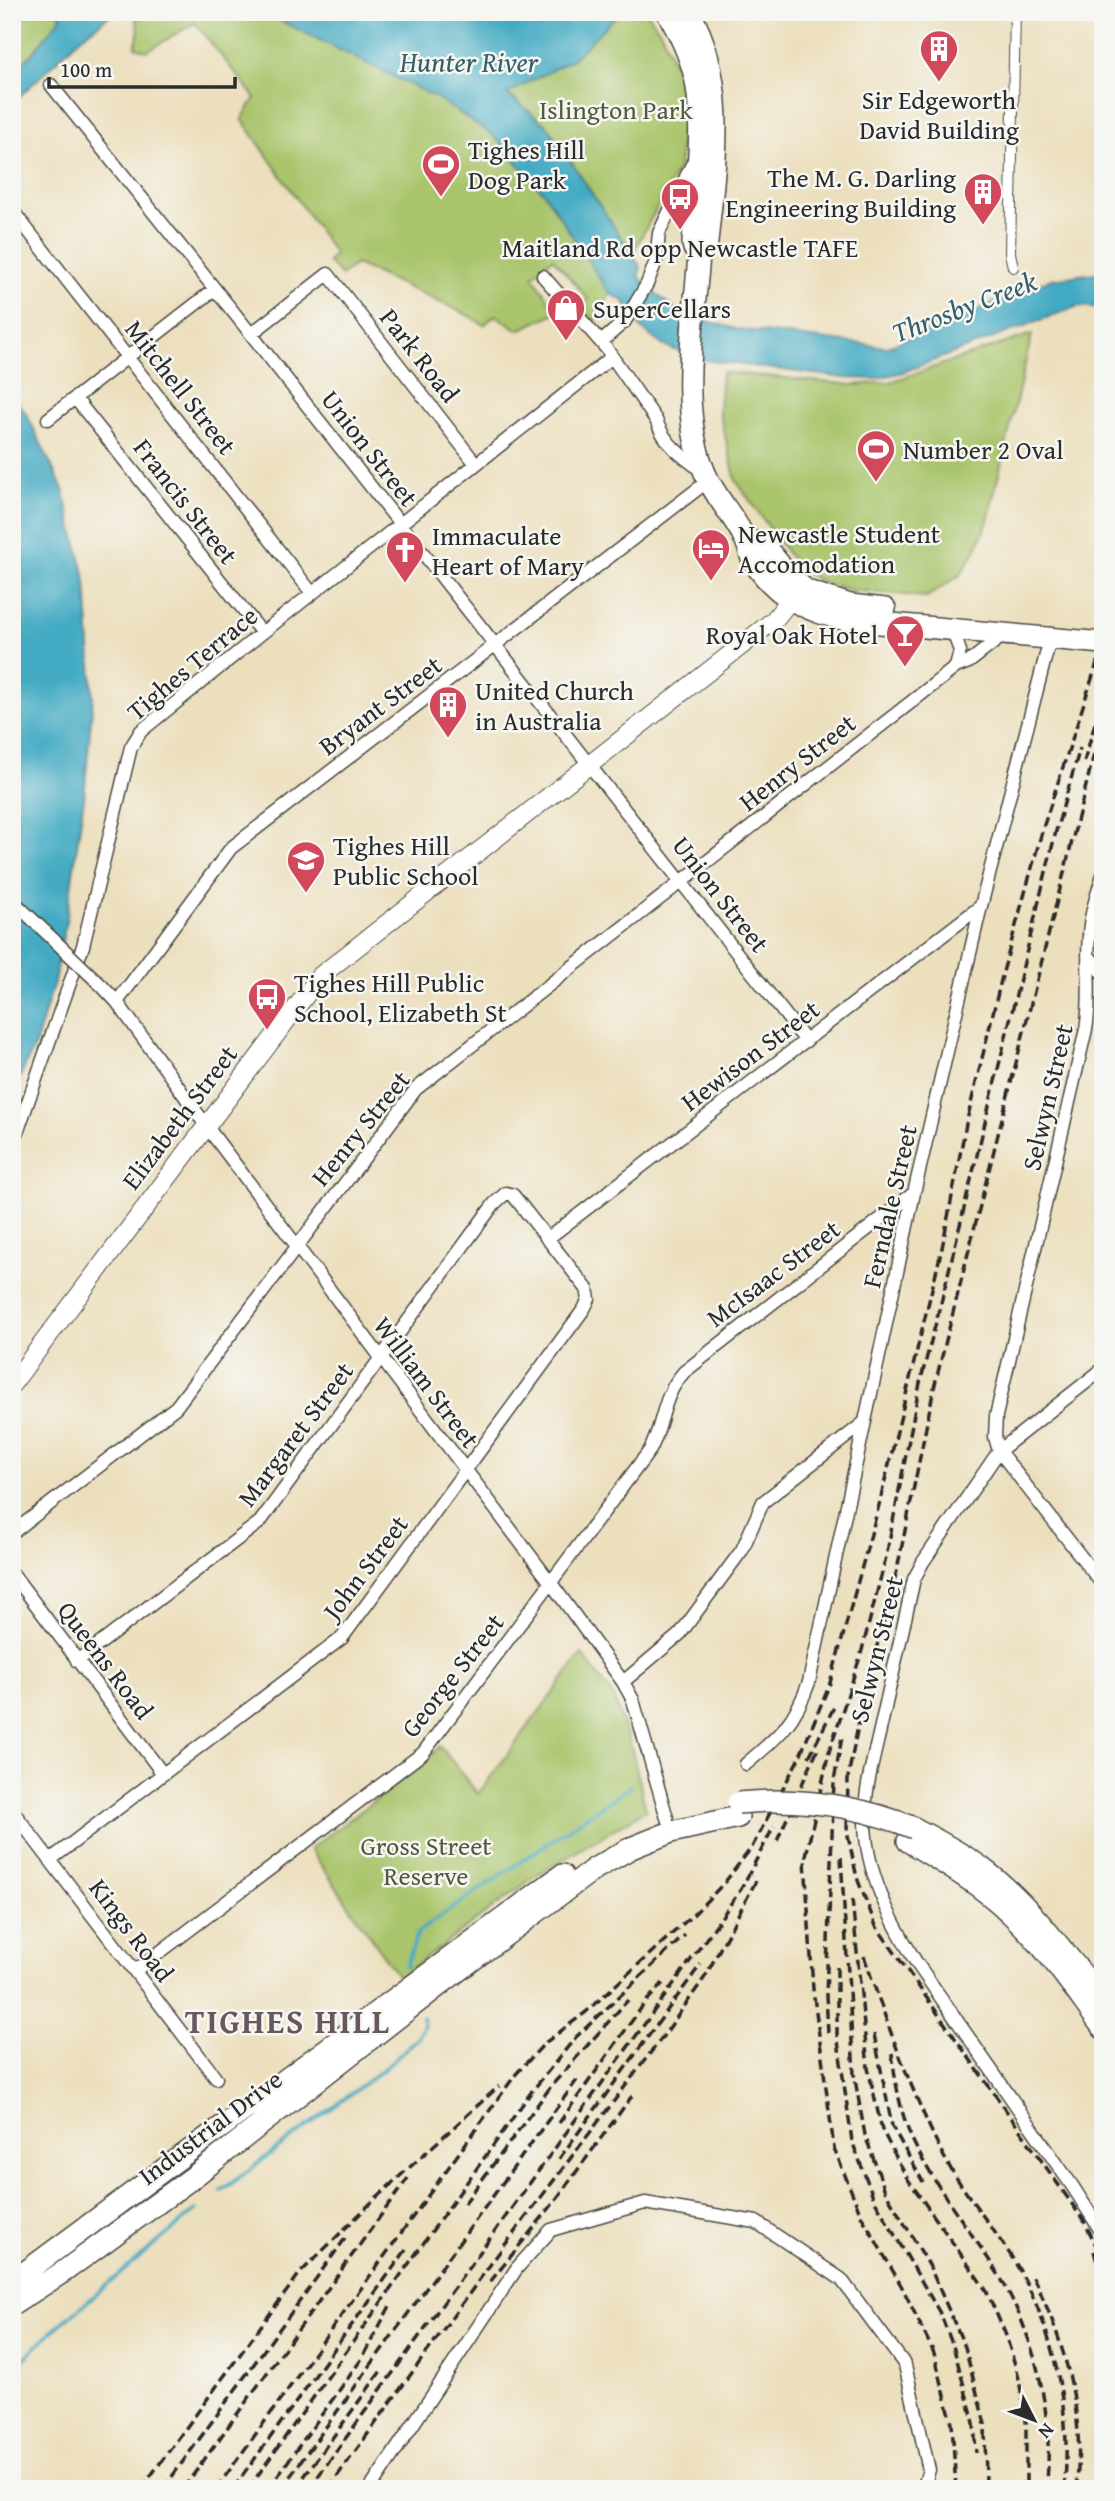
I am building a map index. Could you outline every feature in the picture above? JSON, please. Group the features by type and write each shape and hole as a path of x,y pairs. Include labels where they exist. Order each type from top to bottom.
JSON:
{"main road":[{"path":"667,12 683,44 697,88 698,154 693,244 699,256"},
{"path":"689,12 710,68 716,111 707,243 699,256 695,306 691,363 692,423 706,477 744,537 768,550 796,594 812,611 847,620 1005,634 1063,636 1103,632"},
{"path":"796,594 816,595 850,605 1103,643"},
{"name":"Elizabeth Street","path":"12,1384 310,987 330,966 774,620 796,594"},
{"name":"Industrial Drive","path":"12,2282 593,1853 667,1818 738,1810 785,1801 830,1804 873,1814 911,1835 1011,1914 1103,2028"},
{"name":"Industrial Drive","path":"12,2305 63,2272 192,2178 447,1979 594,1869 631,1848 670,1832 738,1810"},
{"name":"Industrial Drive","path":"911,1835 955,1850 985,1870 1024,1905 1103,1999"}],"street":[{"path":"1013,267 1010,253 1015,12"},
{"name":"Union Street","path":"51,85 401,523 806,1041"},
{"path":"601,342 625,321 647,284 656,261 659,233 698,154"},
{"name":"Mitchell Street","path":"12,210 312,593"},
{"name":"Park Road","path":"251,334 328,274 476,464"},
{"path":"544,276 601,342 656,420 660,432 678,454 706,477"},
{"path":"48,419 215,289"},
{"name":"Tighes Terrace","path":"12,1147 83,946 131,747 141,731 612,357"},
{"name":"Francis Street","path":"75,398 262,633"},
{"name":"Bryant Street","path":"110,994 231,848 496,645 706,477"},
{"path":"951,629 960,651 956,667"},
{"name":"Henry Street","path":"12,1534 176,1407 416,1089 956,667 969,662 1005,634"},
{"name":"Ferndale Street","path":"746,1764 778,1737 801,1707 914,1194 981,906 1063,636"},
{"name":"Selwyn Street","path":"1103,875 1090,922 1090,993 1086,1029 996,1416 999,1451 914,1579 868,1782 865,1822 870,1859 881,1896 894,1926 1103,2234"},
{"name":"William Street","path":"12,900 110,994 623,1682 633,1700 667,1818"},
{"name":"Hewison Street","path":"547,1239 981,906"},
{"path":"1088,954 1103,974"},
{"name":"Margaret Street","path":"77,1661 260,1522 494,1204 506,1193 513,1195 547,1239"},
{"name":"McIsaac Street","path":"694,1363 914,1194"},
{"name":"John Street","path":"50,1860 342,1637 584,1309 587,1289 547,1239"},
{"name":"George Street","path":"135,1971 423,1754 650,1450 656,1439 669,1392 694,1363"},
{"path":"1103,1369 999,1451 1103,1585"},
{"path":"623,1682 680,1634 742,1550 762,1502 865,1422"},
{"name":"Queens Road","path":"12,1573 163,1774"},
{"name":"Kings Road","path":"12,1810 216,2078"},
{"path":"178,2160 192,2178"},
{"path":"370,2489 517,2268 551,2230 645,2203 756,2222 841,2279 905,2365 929,2470 923,2489"}],"green space":[{"path":"23,12 58,12 62,17 31,55 12,73 12,17"},
{"path":"134,12 263,12 435,97 493,135 545,194 610,294 594,323 580,307 588,299 553,258 533,276 557,312 519,330 495,315 484,325 464,313 356,264 341,276 328,262 335,254 242,119 255,98 195,23 147,51 135,47 139,31"},
{"name":"Islington Park","path":"620,12 647,12 662,34 678,74 683,117 679,167 632,254 548,127 507,93 573,59"},
{"path":"1032,334 987,524 960,575 927,597 851,590 825,583 807,574 790,557 736,481 719,411 722,372 853,385 890,382"},
{"name":"Gross Street Reserve","path":"582,1654 613,1696 632,1750 646,1810 537,1875 399,1978 310,1849 422,1765 440,1746 478,1794"}],"water":[{"path":"58,12 114,12 78,40 12,104 12,73 31,55 61,17"},
{"name":"Hunter River","path":"263,12 620,12 573,59 507,94 548,127 641,268 638,276 682,314 736,329 887,347 1051,279 1103,272 1103,308 1078,306 903,372 874,379 845,378 697,359 662,345 642,329 623,300 610,294 545,194 493,135 435,97"},
{"path":"12,394 27,415 63,489 86,581 93,697 84,798 67,916 54,982 36,1043 12,1094"}],"waterway":[{"path":"406,1967 418,1932 631,1786"},
{"path":"221,2191 384,2069 418,2038 424,2025 422,2017"},
{"path":"12,2371 50,2333 196,2210"}],"railway":[{"path":"216,2489 516,2074 545,2043 586,2012 695,1913 725,1882 752,1847 800,1756 830,1683 879,1505 942,1248 966,1124 1003,972 1043,828 1103,645"},
{"path":"1084,762 1103,695"},
{"path":"956,2489 952,2423 934,2353 902,2287 861,2215 834,2148 813,1989 805,1860 829,1752 861,1654 886,1557 920,1383 1056,831 1080,748"},
{"path":"1094,754 934,1388 897,1570 864,1695 848,1777 847,1831 857,1878 876,1926 1084,2221 1103,2259"},
{"path":"809,1757 834,1707"},
{"path":"828,2033 826,1995 834,1781 842,1737"},
{"path":"777,1841 818,1748"},
{"path":"309,2489 711,1932 741,1889 774,1826"},
{"path":"841,1857 854,2074 865,2135 885,2191 929,2265 965,2347 985,2424 986,2489"},
{"path":"328,2489 495,2258 667,2031 705,1977 756,1881"},
{"path":"852,1899 868,2068 882,2130 907,2178 986,2290 1005,2333 1018,2374 1026,2420 1026,2489"},
{"path":"248,2489 532,2091 576,2037 685,1935"},
{"path":"864,1956 890,2031 930,2129 959,2181 1016,2264 1040,2315 1050,2343 1063,2402 1066,2432 1064,2489"},
{"path":"559,2159 701,1964"},
{"path":"837,1967 837,2034 852,2141 874,2199 941,2315 954,2349 974,2423 976,2453"},
{"path":"559,2123 644,2004 663,1983"},
{"path":"464,2204 552,2085 628,2000"},
{"path":"874,2034 892,2126 923,2182"},
{"path":"892,2053 898,2096 911,2137 942,2191 1000,2277 1024,2326 1033,2352 1045,2407 1048,2434 1046,2489"},
{"path":"281,2489 577,2080"},
{"path":"141,2489 300,2273 377,2197 499,2086"},
{"path":"490,2282 549,2209 632,2096"},
{"path":"183,2489 408,2178"},
{"path":"163,2489 347,2236"},
{"path":"233,2489 406,2250"},
{"path":"1094,2251 1103,2285"},
{"path":"1033,2277 1055,2327 1070,2380 1078,2434 1076,2489"},
{"path":"268,2489 361,2360 390,2306"},
{"path":"295,2489 381,2371"}],"place":[{"name":"Sir Edgeworth David Building","path":"939,83"},
{"name":"Tighes Hill Dog Park","path":"441,198"},
{"name":"The M. G. Darling Engineering Building","path":"983,226"},
{"name":"Maitland Rd opp Newcastle TAFE","path":"680,231"},
{"name":"SuperCellars","path":"566,342"},
{"name":"Number 2 Oval","path":"876,483"},
{"name":"Newcastle Student Accomodation","path":"711,582"},
{"name":"Immaculate Heart of Mary","path":"405,584"},
{"name":"Royal Oak Hotel","path":"905,668"},
{"name":"United Church in Australia","path":"448,739"},
{"name":"Tighes Hill Public School","path":"306,894"},
{"name":"Tighes Hill Public School, Elizabeth St","path":"267,1031"}],"district":[{"name":"TIGHES HILL","path":"288,2021"}],"water label":[{"name":"Throsby Creek","path":"964,306"}]}
